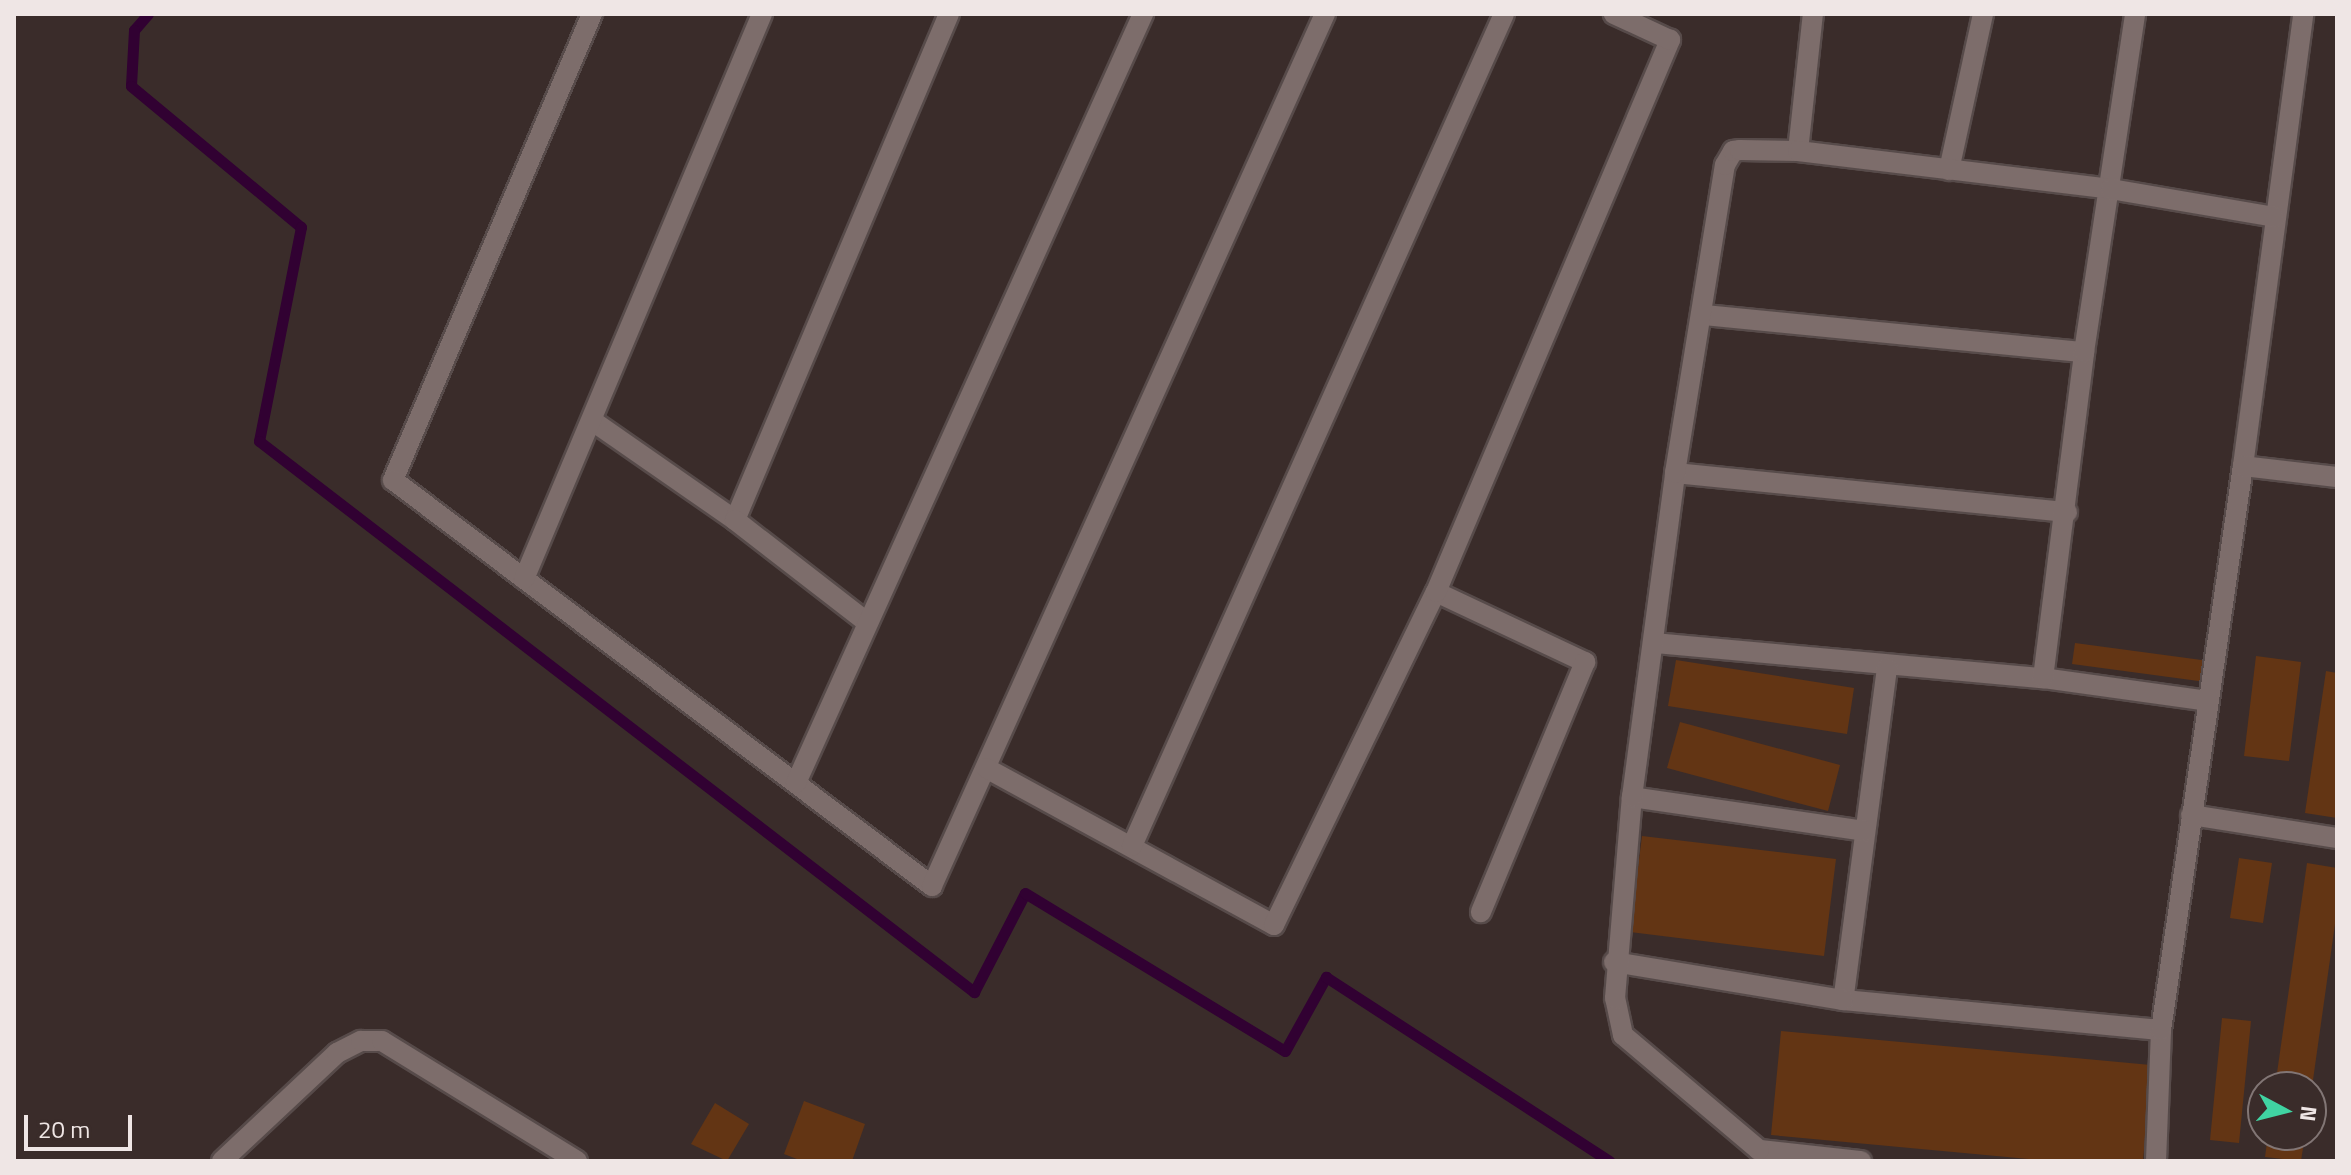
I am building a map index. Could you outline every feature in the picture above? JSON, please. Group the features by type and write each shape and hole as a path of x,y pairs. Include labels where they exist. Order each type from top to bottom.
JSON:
{"street":[{"path":"592,14 393,480 932,886 1325,14"},
{"path":"524,579 594,422 762,14"},
{"path":"735,520 949,14"},
{"path":"796,783 1143,14"},
{"path":"1132,846 1504,14"},
{"path":"986,768 1274,925 1436,592 1670,40 1614,14"},
{"path":"1798,151 1813,14"},
{"path":"1949,170 1983,14"},
{"path":"2043,678 2067,512 2084,352 2135,14"},
{"path":"2156,1161 2161,1030 2243,466 2303,14"},
{"path":"1861,1161 1759,1156 1623,1035 1615,998 1614,962 1632,797 1655,643 1675,473 1704,315 1722,175 1729,157 1740,150 1798,151 2111,189 2274,217"},
{"path":"1704,315 2084,352"},
{"path":"594,422 735,520 868,623"},
{"path":"2243,466 2337,477"},
{"path":"1675,473 2067,512"},
{"path":"1436,592 1585,662 1481,912"},
{"path":"1655,643 1887,668 2043,678 2208,701"},
{"path":"1843,1000 1887,668"},
{"path":"1632,797 1865,831"},
{"path":"2191,815 2337,838"},
{"path":"1614,962 1843,1000 2161,1030"},
{"path":"222,1161 337,1053 361,1041 382,1041 577,1161"}],"building":[{"path":"2075,643 2209,661 2206,682 2072,664"},
{"path":"2256,656 2301,662 2289,761 2244,756"},
{"path":"1676,660 1854,688 1847,734 1668,706"},
{"path":"2326,671 2337,673 2337,818 2305,813"},
{"path":"1680,722 1840,765 1828,811 1667,768"},
{"path":"1642,836 1836,859 1824,956 1630,932"},
{"path":"2239,858 2272,863 2263,923 2230,918"},
{"path":"2307,863 2337,868 2337,910 2314,1071 2277,1071"},
{"path":"2222,1018 2251,1021 2239,1143 2210,1140"},
{"path":"1781,1031 2151,1065 2143,1161 2049,1161 1771,1135"},
{"path":"804,1101 865,1124 852,1161 802,1161 784,1154"},
{"path":"715,1103 749,1124 727,1161 691,1144"},
{"path":"2266,1151 2303,1151 2301,1161 2265,1157"}],"waterway":[{"path":"148,14 134,30 131,86 301,227 259,441 974,992 1025,893 1285,1051 1326,977 1609,1161"}]}
